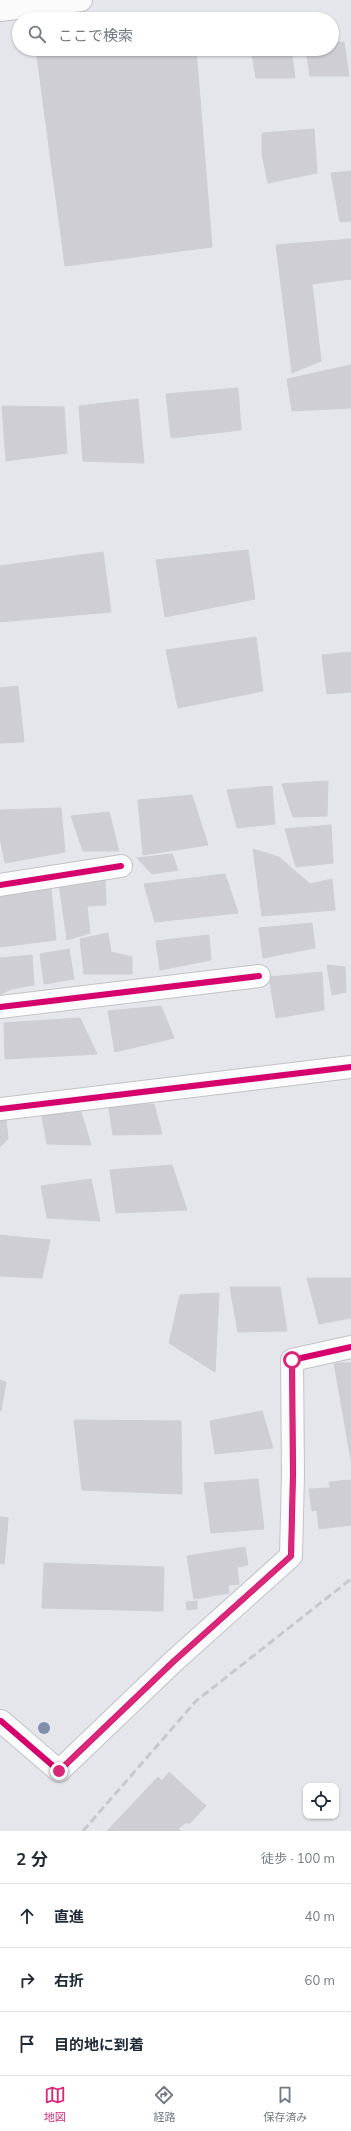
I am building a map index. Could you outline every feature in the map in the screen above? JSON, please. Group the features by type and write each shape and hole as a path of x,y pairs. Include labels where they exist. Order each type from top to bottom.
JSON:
{"street":[{"path":"0,10 81,0"},
{"path":"0,885 121,866"},
{"path":"0,1007 259,976"},
{"path":"0,1109 351,1067"},
{"path":"1,1721 59,1771 174,1661 291,1556 293,1474 292,1360 351,1348"}],"building":[{"path":"339,42 344,42 349,76 310,76 307,56 339,56"},
{"path":"37,56 197,56 212,247 65,266"},
{"path":"252,56 292,56 295,78 256,78"},
{"path":"314,129 317,173 268,183 262,154 262,133"},
{"path":"351,171 351,221 340,222 331,173"},
{"path":"351,239 351,279 312,284 321,361 292,373 276,245"},
{"path":"351,365 351,408 292,411 287,379"},
{"path":"238,388 241,430 171,438 166,394"},
{"path":"138,399 144,463 83,461 79,406"},
{"path":"2,406 64,407 67,453 6,461"},
{"path":"248,550 255,599 165,617 156,560"},
{"path":"103,552 111,612 0,622 0,566"},
{"path":"256,637 263,691 178,708 166,650"},
{"path":"351,652 351,692 327,694 322,655"},
{"path":"18,686 24,742 0,743 0,688"},
{"path":"328,781 327,816 293,817 282,784"},
{"path":"272,786 275,824 237,828 227,790"},
{"path":"192,795 208,845 143,855 138,800"},
{"path":"61,808 65,852 5,863 0,838 0,810"},
{"path":"109,812 119,851 83,851 71,816"},
{"path":"331,825 333,863 296,867 285,829"},
{"path":"253,849 279,857 310,884 332,879 335,910 262,916"},
{"path":"172,854 178,870 152,874 137,858"},
{"path":"225,874 238,913 155,922 144,884"},
{"path":"105,880 106,905 87,906 90,933 67,940 59,884"},
{"path":"51,889 56,940 0,947 0,894"},
{"path":"312,923 315,948 263,958 259,928"},
{"path":"108,933 111,952 132,957 132,974 84,974 80,939"},
{"path":"209,935 211,960 160,970 156,941"},
{"path":"69,949 74,979 44,984 40,954"},
{"path":"32,955 34,985 11,989 0,995 0,958"},
{"path":"327,965 345,967 346,992 332,995"},
{"path":"322,972 324,1010 276,1018 269,977"},
{"path":"161,1006 174,1038 115,1052 108,1011"},
{"path":"80,1018 97,1054 5,1059 4,1023"},
{"path":"108,1103 154,1104 162,1134 113,1135"},
{"path":"80,1109 91,1145 47,1144 41,1111"},
{"path":"0,1119 6,1119 8,1139 0,1147"},
{"path":"172,1165 187,1210 116,1213 110,1170"},
{"path":"91,1179 100,1221 47,1218 41,1186"},
{"path":"0,1235 50,1240 42,1278 0,1276"},
{"path":"307,1278 351,1278 351,1318 319,1324"},
{"path":"230,1287 280,1287 287,1331 238,1332"},
{"path":"219,1293 215,1372 169,1343 180,1295"},
{"path":"334,1363 351,1363 351,1460"},
{"path":"0,1380 6,1382 1,1411 0,1411"},
{"path":"262,1411 273,1448 215,1454 210,1421"},
{"path":"74,1420 181,1421 182,1494 82,1490"},
{"path":"258,1479 264,1529 211,1533 204,1483"},
{"path":"351,1480 351,1525 319,1529 317,1510 312,1511 309,1489 330,1488 329,1482"},
{"path":"0,1517 8,1518 4,1564 0,1563"},
{"path":"0,1517 8,1518 4,1564 0,1563"},
{"path":"245,1547 248,1565 237,1567 239,1584 228,1585 229,1593 194,1599 187,1556"},
{"path":"44,1563 164,1567 163,1611 42,1608"},
{"path":"197,1601 197,1609 187,1610 186,1602"},
{"path":"169,1772 206,1806 190,1823 185,1823 178,1829 181,1831 107,1831 158,1777 162,1781"}],"railway":[{"path":"83,1831 196,1701 351,1579"}],"cycle path":[{"path":"0,885 121,866"},
{"path":"0,1007 259,976"},
{"path":"0,1109 351,1067"},
{"path":"1,1721 59,1771 174,1661 291,1556 293,1474 292,1360 351,1347"}],"route":[{"path":"59,1771 174,1661 291,1556 293,1474 292,1360"}]}
